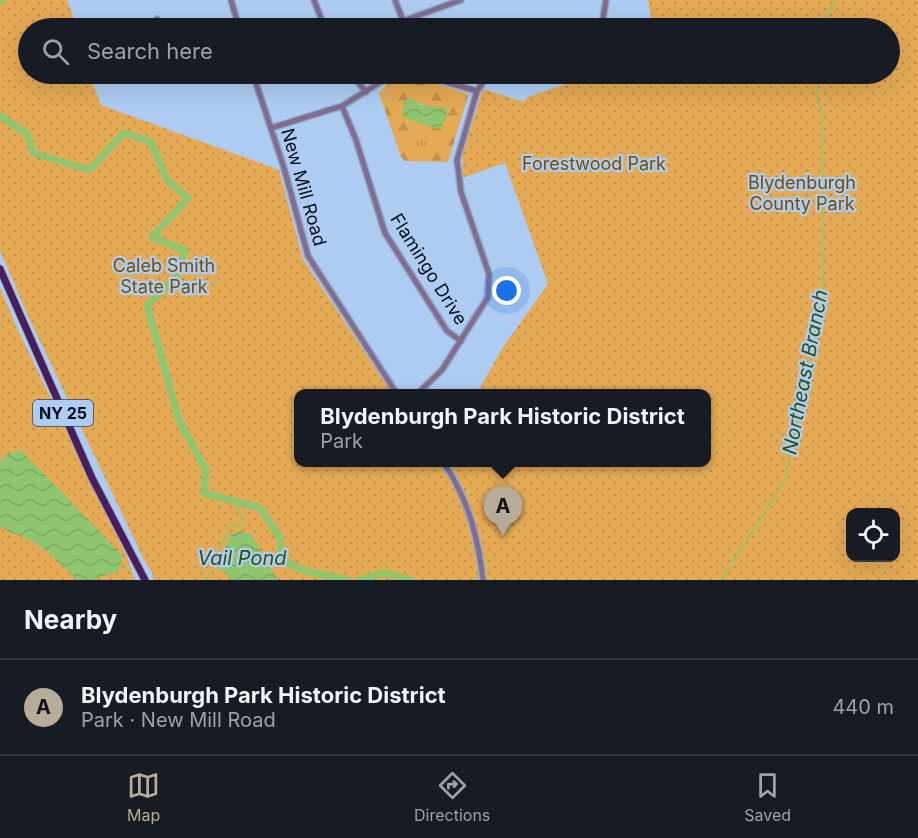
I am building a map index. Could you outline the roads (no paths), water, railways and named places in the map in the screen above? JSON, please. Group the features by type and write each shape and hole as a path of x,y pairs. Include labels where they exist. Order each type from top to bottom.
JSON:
{"main road":[{"name":"NY 25","path":"0,269 92,478 126,539 145,580"}],"street":[{"path":"231,0 236,18"},
{"path":"314,0 321,18"},
{"path":"395,0 403,18"},
{"path":"412,18 461,0"},
{"path":"603,18 606,0"},
{"name":"New Mill Road","path":"256,84 308,256 394,389"},
{"path":"359,84 366,92"},
{"path":"271,128 342,106 378,84"},
{"path":"453,84 477,91"},
{"path":"421,389 442,370 483,306 490,286 489,274 461,192 457,170 459,150 477,91 482,84"},
{"name":"Flamingo Drive","path":"342,106 356,140 385,233 447,331 461,341"},
{"path":"446,467 472,517 483,580"}],"water":[{"path":"411,98 419,105 446,108 448,111 442,127 436,129 404,117 402,112 405,100"},
{"path":"21,450 123,556 118,572 91,580 77,580 40,546 0,526 0,461 7,454"},
{"name":"Vail Pond","path":"240,531 251,534 278,580 229,580 228,575 219,569 218,563 231,534"}],"waterway":[{"name":"Northeast Branch","path":"827,18 834,0"},
{"name":"Northeast Branch","path":"721,580 784,482 823,296 822,112 816,97 817,84"},
{"path":"0,116 27,134 33,153 89,170 124,133 151,142 167,180 188,198 152,237 185,250 175,279 147,305 179,420 206,471 204,493 260,508 280,538 281,559 305,571 348,580"},
{"path":"206,580 230,525 244,525 236,502"},
{"path":"121,563 128,569"},
{"path":"358,580 383,573 411,580"}],"place":[{"name":"Blydenburgh Park Historic District","path":"503,536"}],"park label":[{"name":"Forestwood Park","path":"594,163"},
{"name":"Blydenburgh County Park","path":"802,192"},
{"name":"Caleb Smith State Park","path":"164,275"}]}
